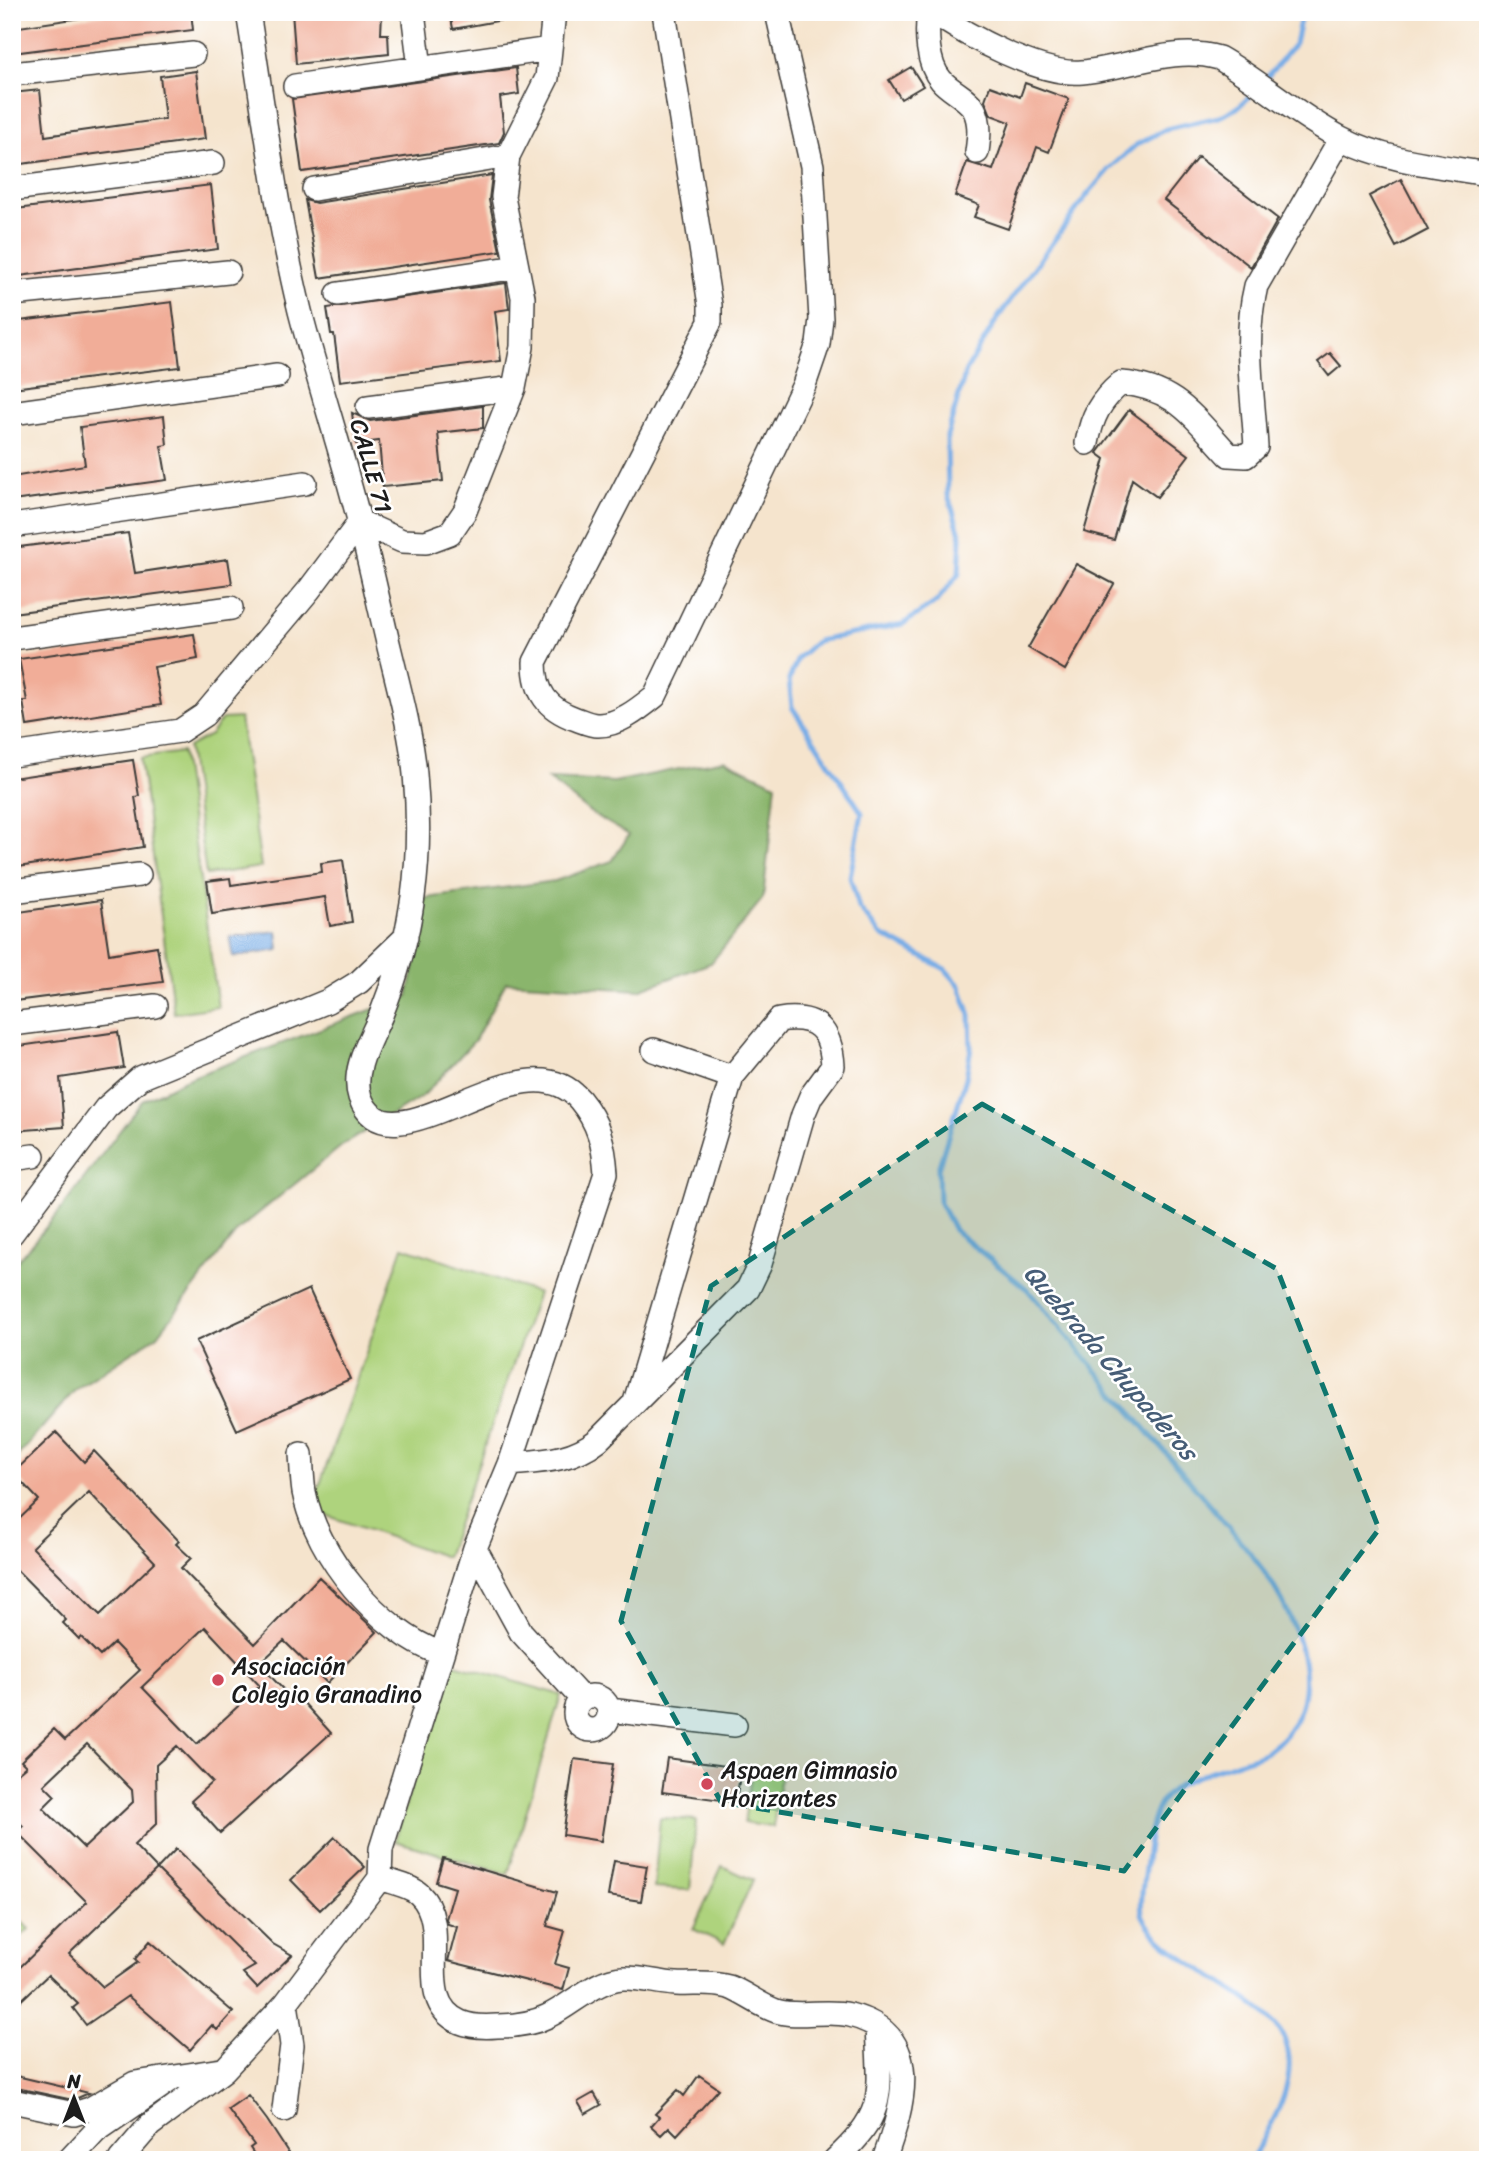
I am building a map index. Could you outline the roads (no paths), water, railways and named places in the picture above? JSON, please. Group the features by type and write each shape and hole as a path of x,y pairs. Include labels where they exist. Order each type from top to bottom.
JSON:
{"street":[{"name":"CALLE 71","path":"248,12 280,217 297,297 360,522 415,771 417,848 409,935 393,985 360,1063 358,1090 362,1102 373,1116 389,1122 419,1120 511,1082 545,1080 573,1092 591,1113 604,1143 606,1173 510,1464"},
{"path":"413,12 419,68"},
{"path":"12,755 180,731 204,715 309,590 360,522 402,541 426,542 450,533 465,510 514,388 522,347 523,297 503,197 508,156 547,78 554,12"},
{"path":"664,12 710,305 710,322 536,662 536,682 544,701 565,715 597,725 619,720 655,696 804,384 818,344 821,319 812,166 777,12"},
{"path":"978,152 978,119 973,107 940,79 932,62 927,24 932,12 997,47 1057,70 1080,72 1189,53 1219,58 1341,138 1366,149 1421,163 1488,174"},
{"path":"295,86 550,49"},
{"path":"12,74 192,54"},
{"path":"1087,443 1101,400 1121,383 1145,385 1167,393 1191,412 1229,454 1246,456 1256,447 1249,366 1252,303 1256,286 1341,138"},
{"path":"314,189 508,156"},
{"path":"12,189 213,163"},
{"path":"338,294 517,267"},
{"path":"12,294 228,272"},
{"path":"12,413 277,376"},
{"path":"368,407 514,388"},
{"path":"12,526 305,484"},
{"path":"12,638 231,608"},
{"path":"12,891 139,875"},
{"path":"12,1233 106,1108 140,1078 328,1000 359,982 409,935"},
{"path":"12,1024 155,1006"},
{"path":"120,2160 150,2125 224,2070 286,2003 380,1878 381,1849 440,1653 475,1548 510,1464 563,1459 580,1454 598,1440 748,1289 760,1264 803,1115 811,1096 833,1066 832,1042 818,1025 797,1017 779,1020 732,1077 635,1402"},
{"path":"654,1050 732,1077"},
{"path":"301,1454 304,1492 316,1528 365,1604 398,1633 440,1653"},
{"path":"475,1548 521,1632 582,1699 596,1696 606,1703 609,1710 735,1725"},
{"path":"380,1878 418,1892 425,1902 432,1919 436,1997 443,2011 461,2022 483,2027 520,2025 547,2017 607,1982 623,1978 678,1984 717,1984 778,2011 848,2014 877,2027 890,2038 900,2054 904,2082 901,2113 884,2160"},
{"path":"284,2110 292,2045 286,2003"},
{"path":"835,2160 867,2127 877,2107 877,2027"},
{"path":"12,2102 74,2115 90,2109 135,2083 224,2070"},
{"path":"69,2160 96,2131 175,2077"}],"water":[{"path":"277,931 279,950 233,957 230,937"}],"waterway":[{"name":"Quebrada Chupaderos","path":"1264,81 1295,43 1302,12"},
{"name":"Quebrada Chupaderos","path":"1251,2160 1275,2117 1287,2084 1288,2052 1283,2036 1254,2005 1157,1936 1143,1916 1142,1895 1150,1830 1163,1799 1173,1789 1199,1775 1265,1753 1290,1729 1301,1705 1305,1678 1301,1651 1292,1623 1279,1597 1248,1550 1027,1289 954,1230 939,1201 938,1169 966,1078 971,1048 970,1015 960,986 945,969 880,934 859,908 850,877 862,813 792,707 789,680 798,658 817,641 903,624 936,602 959,574 961,537 948,495 947,436 966,371 997,319 1087,195 1110,168 1136,145 1166,129 1219,117 1237,108 1258,89"}],"place":[{"name":"Asociación Colegio Granadino","path":"218,1680"},
{"name":"Aspaen Gimnasio Horizontes","path":"707,1784"}]}
